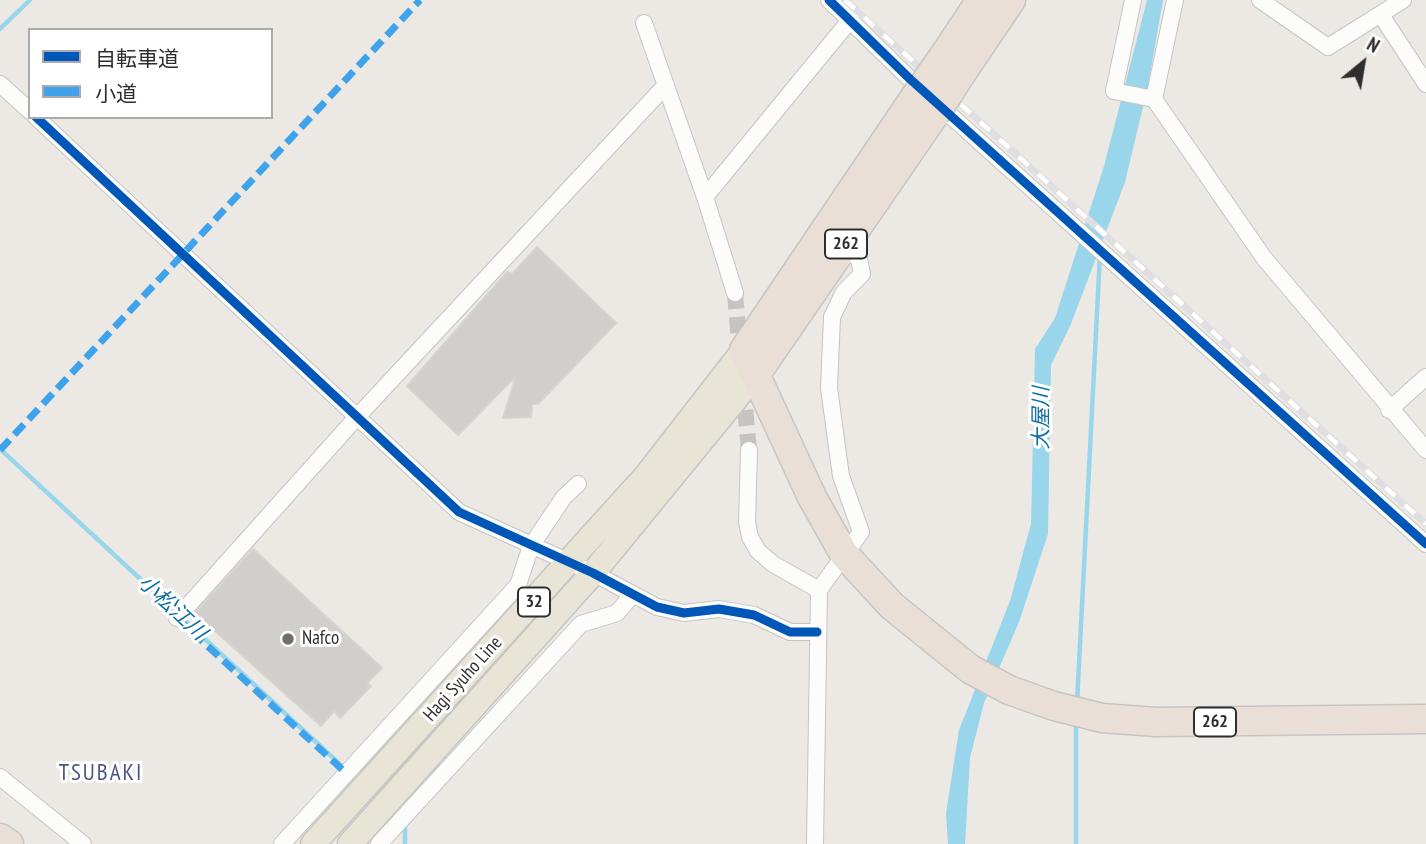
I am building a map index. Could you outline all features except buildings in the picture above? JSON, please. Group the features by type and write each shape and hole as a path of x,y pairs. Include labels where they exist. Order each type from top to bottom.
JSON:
{"highway":[{"name":"262","path":"953,64 981,0"},
{"name":"262","path":"1011,0 953,64 925,106 744,349 806,484 844,554 892,606 970,669 1009,690 1054,706 1102,718 1129,720 1426,719"},
{"name":"262","path":"756,374 844,247 925,106"},
{"path":"0,838 9,844"}],"main road":[{"name":"Hagi Syuho Line","path":"313,844 569,564 646,475 744,349"},
{"name":"Hagi Syuho Line","path":"350,844 593,573 756,374"}],"street":[{"path":"829,0 910,79 1426,544"},
{"path":"1133,0 1114,91 1151,98 1264,258 1389,410 1426,450"},
{"path":"1151,98 1175,0"},
{"path":"1260,0 1328,47 1403,0"},
{"path":"1381,15 1426,84"},
{"path":"735,293 705,197 851,19"},
{"path":"644,23 707,203"},
{"path":"0,84 28,109"},
{"path":"177,618 356,418 666,85"},
{"path":"38,119 458,512 593,573 657,607 684,613 719,608 754,615 790,632 817,632"},
{"path":"815,844 819,590 861,532 842,476 829,388 832,317 844,292 862,274 862,265 844,247"},
{"path":"1389,410 1426,377"},
{"path":"749,450 747,522 750,537 758,551 773,564 819,590"},
{"path":"282,844 517,585 531,546 564,497 578,484"},
{"path":"379,844 581,624 617,613 633,594"},
{"path":"0,778 83,844"}],"water":[{"name":"大屋川","path":"1147,0 1163,0 1148,86 1125,182 1071,324 1051,365 1048,534 1019,622 984,703 970,758 965,844 948,844 946,813 959,730 1010,601 1031,524 1035,349 1055,318 1104,166"}],"waterway":[{"name":"小松江川","path":"0,29 30,0"},
{"path":"1077,703 1100,254"},
{"name":"小松江川","path":"0,449 343,767"},
{"path":"1076,722 1076,844"},
{"name":"小松江川","path":"405,827 405,844"}],"tunnel":[{"path":"735,293 740,354"},
{"path":"743,386 749,450"}],"railway":[{"path":"845,0 1426,524"}],"marked path":[{"path":"0,450 420,0"},
{"path":"177,618 346,773"}],"cycle path":[{"path":"829,0 910,79 1426,544"},
{"path":"38,119 459,512 593,573 657,607 684,613 719,609 754,615 790,632 817,632"}],"place":[{"name":"Nafco","path":"288,639"}],"district":[{"name":"TSUBAKI","path":"101,773"}]}
